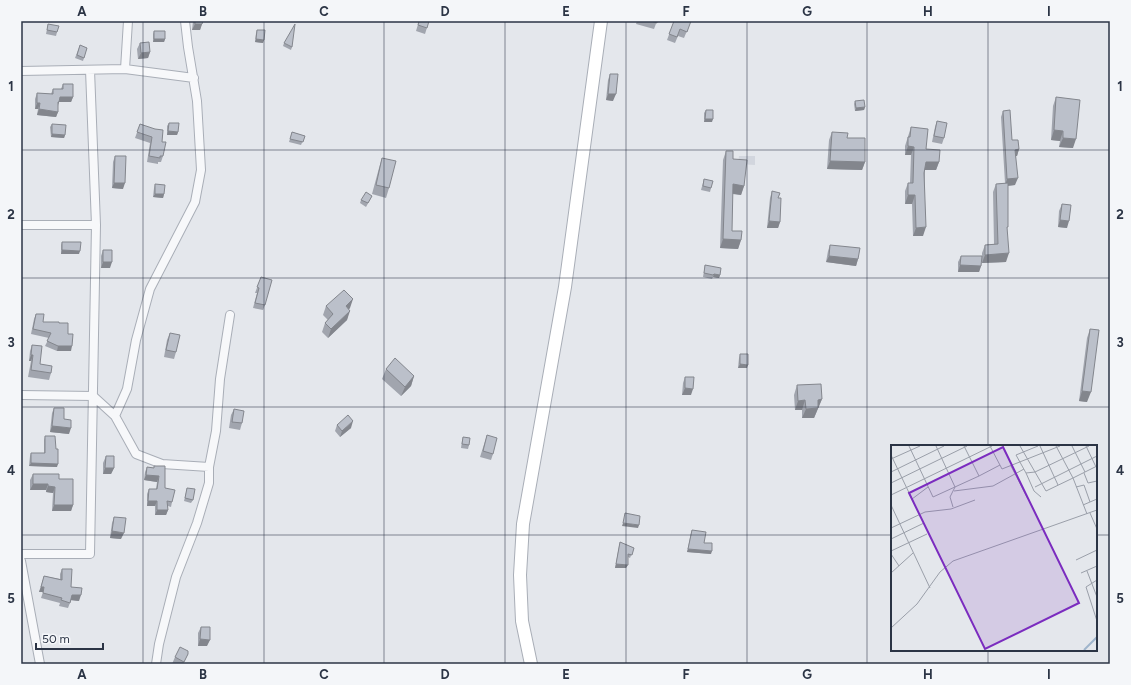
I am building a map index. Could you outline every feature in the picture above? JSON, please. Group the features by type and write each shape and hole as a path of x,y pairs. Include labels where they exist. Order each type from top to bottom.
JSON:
{"main road":[{"path":"531,664 522,621 520,575 523,524 565,287 601,21"}],"street":[{"path":"125,69 128,21"},
{"path":"115,416 127,389 136,340 150,290 194,202 201,170 197,101 185,21"},
{"path":"21,71 125,69 194,78"},
{"path":"21,554 90,554 96,225 90,70"},
{"path":"21,224 96,225"},
{"path":"156,664 159,644 176,577 197,523 209,483 209,467 216,431 220,379 230,315"},
{"path":"21,395 93,396 115,416 136,454 162,464 209,467"},
{"path":"21,561 40,664"}],"shaded area":[{"path":"739,156 755,156 755,165 738,164"}],"building":[{"path":"195,21 203,21 202,24 195,24"},
{"path":"419,21 429,21 427,28 418,25"},
{"path":"674,21 691,21 687,32 680,29 677,37 669,34"},
{"path":"48,24 59,26 57,32 47,30"},
{"path":"295,24 292,47 284,43"},
{"path":"257,30 265,30 264,40 256,39"},
{"path":"154,31 165,31 165,39 154,39"},
{"path":"149,42 150,52 141,53 140,43"},
{"path":"80,45 87,48 84,58 77,55"},
{"path":"610,74 618,74 616,94 608,94"},
{"path":"63,84 73,84 73,97 60,97 58,102 58,112 39,109 40,103 37,103 37,93 53,94 53,89 63,89"},
{"path":"1056,97 1080,100 1076,139 1063,138 1063,131 1054,130"},
{"path":"864,100 865,107 856,108 855,101"},
{"path":"706,110 713,110 713,119 705,119"},
{"path":"1010,110 1012,140 1018,140 1019,149 1015,150 1018,178 1007,179 1003,111"},
{"path":"937,121 947,123 944,138 934,136"},
{"path":"169,123 179,123 178,132 168,131"},
{"path":"52,124 66,125 65,135 52,134"},
{"path":"140,124 163,130 162,142 166,142 163,156 160,156 160,158 149,156 152,137 137,132"},
{"path":"911,127 928,129 926,149 940,150 939,162 926,162 924,173 926,227 916,228 915,195 908,195 908,183 913,183 914,147 908,146 908,137 910,137"},
{"path":"292,132 305,136 303,142 290,139"},
{"path":"832,132 848,133 847,138 865,138 865,162 830,161"},
{"path":"726,151 733,151 733,159 747,160 744,186 733,184 732,231 742,231 741,240 723,239"},
{"path":"115,156 126,156 125,183 114,183"},
{"path":"382,158 396,161 389,188 376,185"},
{"path":"704,179 713,181 711,188 703,186"},
{"path":"1008,183 1007,227 1009,253 985,255 985,245 998,244 996,184"},
{"path":"155,184 165,185 164,194 155,194"},
{"path":"772,191 780,193 778,198 781,198 780,222 769,221"},
{"path":"366,192 372,196 368,203 361,200"},
{"path":"1062,204 1071,205 1069,221 1060,220"},
{"path":"62,242 81,242 80,251 62,250"},
{"path":"830,245 860,248 858,259 829,256"},
{"path":"103,250 112,250 112,262 103,262"},
{"path":"961,256 982,256 981,266 960,265"},
{"path":"705,265 721,268 720,275 704,273"},
{"path":"261,277 272,280 265,305 255,303 259,288 257,287"},
{"path":"344,290 353,299 346,306 350,311 331,329 325,323 333,314 326,306"},
{"path":"36,314 44,314 43,322 68,323 68,334 73,334 72,346 58,346 47,341 51,333 33,329"},
{"path":"1090,329 1099,330 1091,392 1082,391"},
{"path":"170,333 180,335 176,352 166,350"},
{"path":"32,345 42,346 40,364 52,366 51,373 31,370 33,355 31,355"},
{"path":"740,354 748,354 748,365 740,364"},
{"path":"395,358 414,376 405,387 386,369"},
{"path":"685,377 694,377 693,389 685,388"},
{"path":"821,384 822,399 818,400 818,408 806,409 805,400 798,401 797,385"},
{"path":"54,408 64,408 64,419 71,420 71,428 52,426"},
{"path":"234,409 244,411 242,423 232,422"},
{"path":"348,415 353,421 342,431 337,425"},
{"path":"487,435 497,438 493,454 483,451"},
{"path":"45,436 55,436 56,449 58,449 58,464 31,463 31,453 45,453"},
{"path":"463,437 470,438 469,445 462,444"},
{"path":"106,456 114,456 114,468 105,468"},
{"path":"154,466 165,466 165,488 175,490 172,502 167,501 168,510 157,510 157,501 148,501 149,489 157,489 159,476 146,475 147,467 154,468"},
{"path":"33,474 59,474 59,479 73,479 73,505 54,505 55,487 48,486 48,484 33,484"},
{"path":"187,488 195,489 193,500 185,498"},
{"path":"625,513 640,516 639,525 623,523"},
{"path":"114,517 126,518 124,533 112,531"},
{"path":"692,530 706,532 704,543 712,543 712,551 688,549"},
{"path":"620,542 634,548 632,555 628,554 628,565 616,564"},
{"path":"62,569 72,569 71,587 82,588 81,595 72,595 70,603 61,600 62,598 43,593 44,587 41,587 44,576 62,580"},
{"path":"201,627 210,627 210,640 200,639"},
{"path":"180,647 188,651 184,662 175,657"}]}
